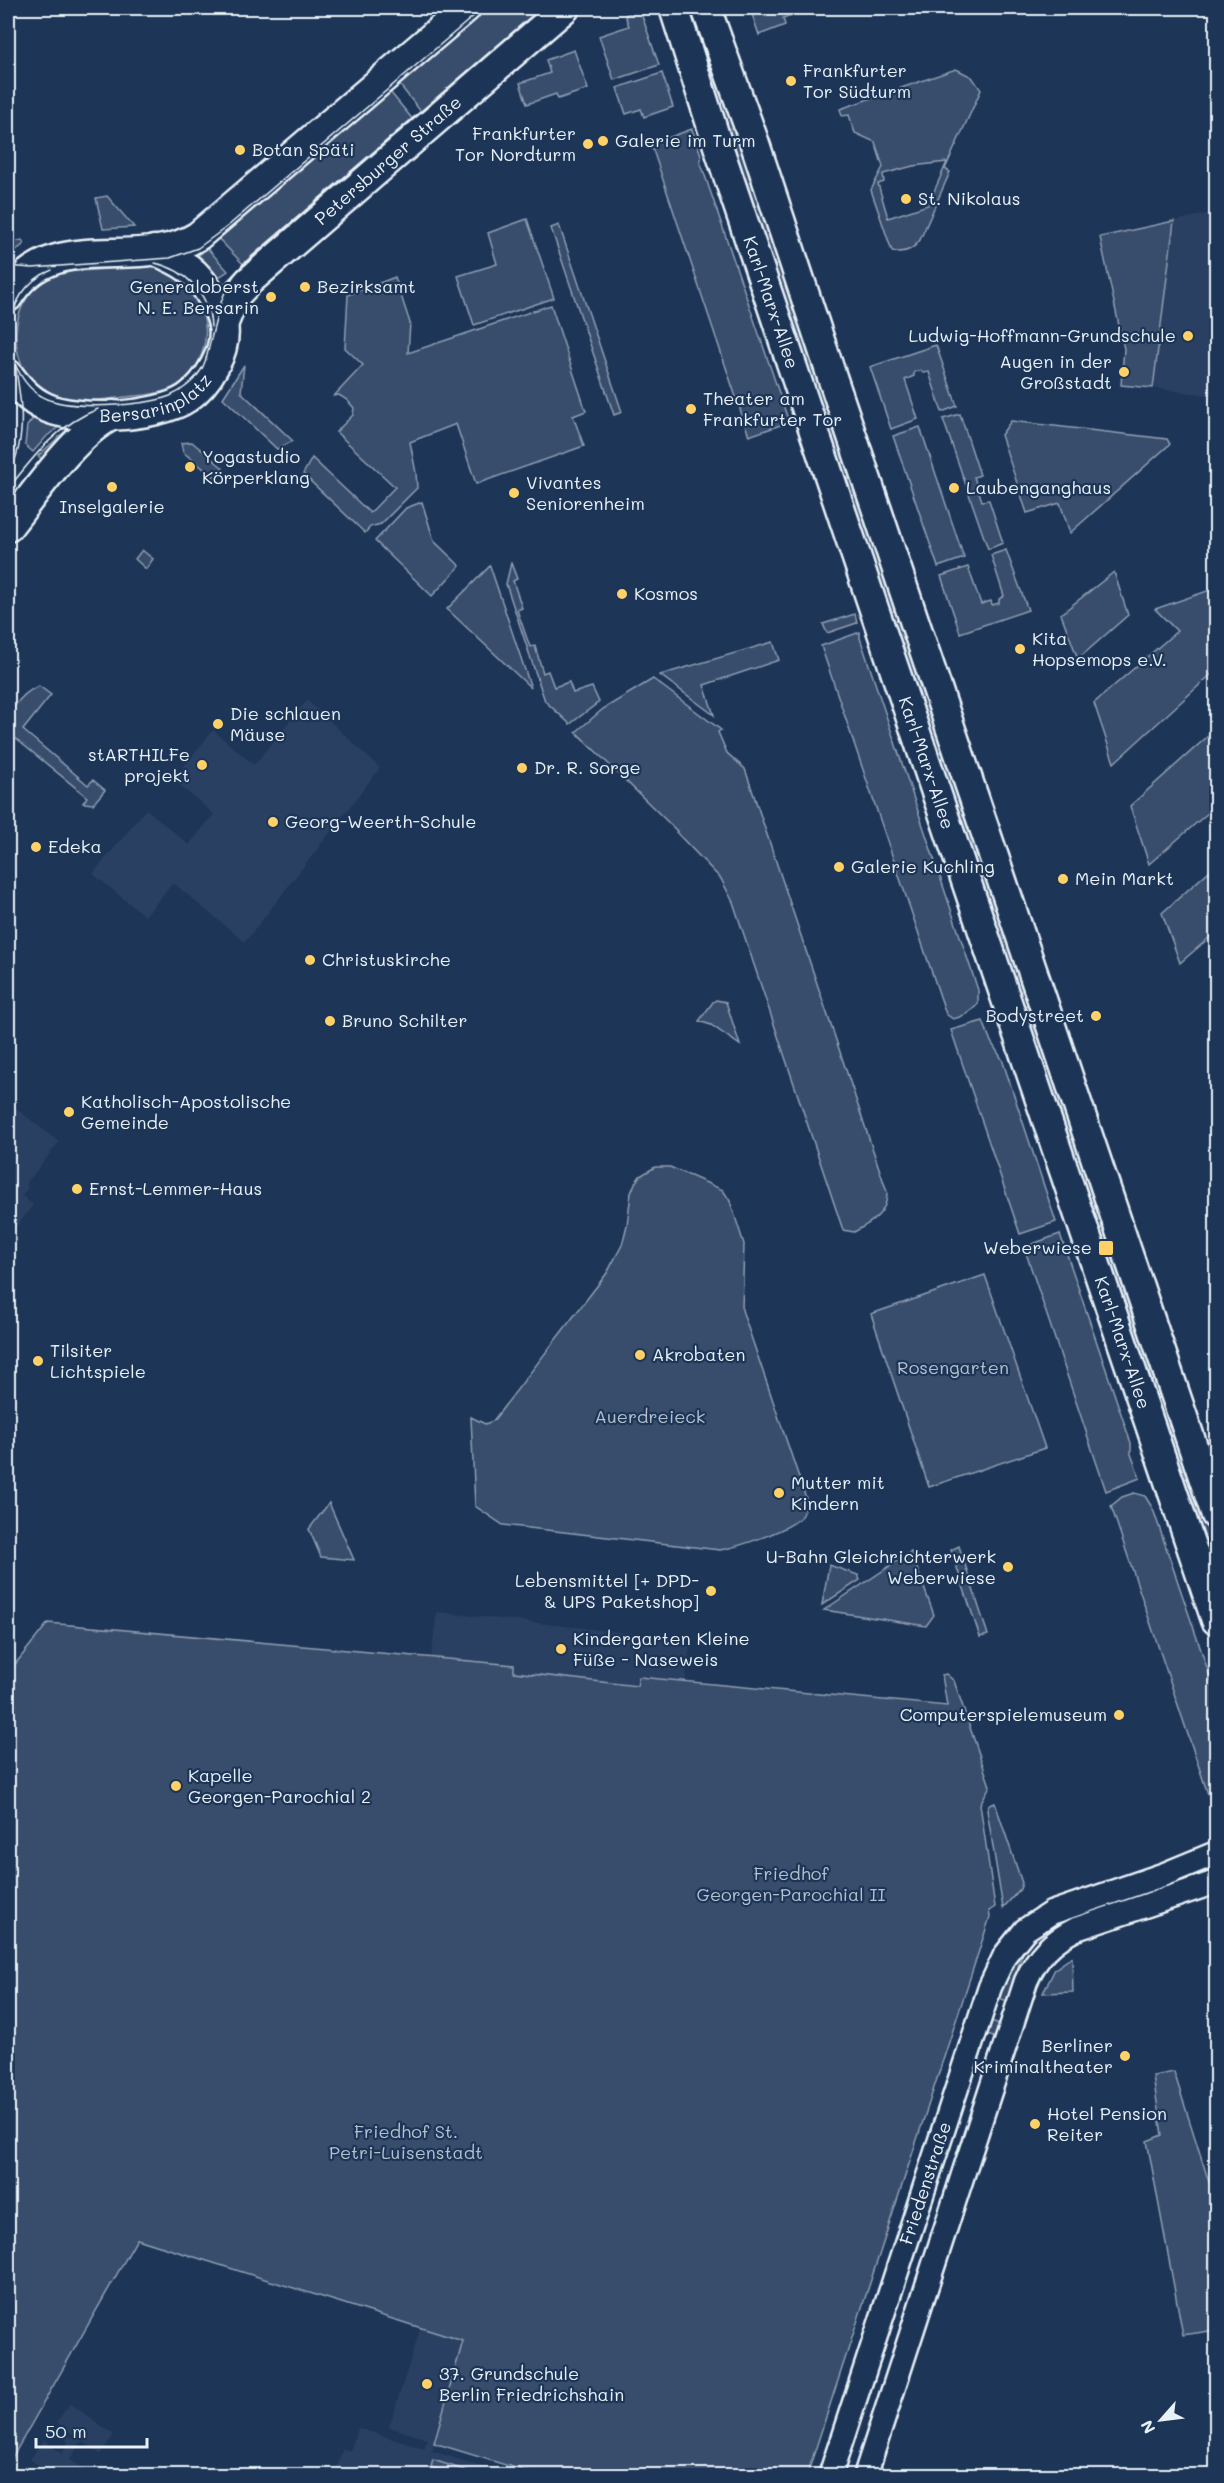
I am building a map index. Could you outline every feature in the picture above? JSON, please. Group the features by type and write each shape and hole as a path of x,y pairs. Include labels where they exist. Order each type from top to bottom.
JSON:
{"main road":[{"path":"8,297 23,276 49,260 76,255 154,250 183,243 205,232 466,8"},
{"name":"Petersburger Straße","path":"223,325 235,296 249,281 565,8"},
{"name":"Karl-Marx-Allee","path":"674,8 909,715 1216,1620"},
{"name":"Karl-Marx-Allee","path":"706,8 754,141 1216,1515"},
{"path":"154,250 182,264 196,276 208,291 223,325"},
{"name":"Bersarinplatz","path":"8,374 27,396 45,407 70,415 82,426 113,415 163,409 186,399 200,387 216,362 223,325"},
{"path":"8,526 82,426"}],"street":[{"name":"Friedenstraße","path":"830,2475 994,1974 1005,1955 1025,1930 1051,1913 1165,1874 1216,1853"},
{"name":"Friedenstraße","path":"865,2475 1014,2015 1032,1966 1040,1954 1061,1936 1076,1929 1216,1882"}],"shaded area":[{"name":"Ludwig-Hoffmann-Grundschule","path":"1216,212 1216,396 1153,388 1174,221"},
{"name":"Georg-Weerth-Schule","path":"307,700 380,768 245,942 173,883 145,916 93,874 146,809 189,845 214,814 173,780 213,730 254,765"},
{"path":"8,1102 59,1142 26,1184 28,1187 22,1196 33,1205 8,1238"},
{"name":"Kindergarten Kleine Füße - Naseweis","path":"437,1612 691,1640 685,1681 639,1677 637,1686 513,1672 514,1665 431,1658"},
{"name":"37. Grundschule Berlin Friedrichshain","path":"421,2327 464,2341 432,2451 508,2475 334,2476 343,2449 350,2451 358,2428 424,2449 427,2439 389,2427"},
{"path":"70,2403 114,2435 100,2454 82,2441 70,2459 87,2472 85,2475 47,2475 49,2473 30,2459 44,2440 62,2454 68,2442 66,2440 70,2436 72,2438 75,2436 57,2422"}],"green space":[{"path":"478,8 546,8 422,113 395,79"},
{"path":"684,8 690,8 714,75 743,137 834,406 817,412"},
{"path":"750,8 814,8 783,18 785,25 759,35"},
{"path":"640,10 659,65 614,80 599,36 629,26 625,15"},
{"path":"574,50 588,89 558,99 556,94 527,104 520,83 550,73 546,60"},
{"path":"956,69 972,77 981,90 945,169 950,172 920,240 908,250 892,251 871,190 883,167 875,142 855,133 849,115 842,116 840,109","holes":["947,162 928,205 888,218 878,184 884,182 883,174 913,166"]},
{"path":"662,73 673,107 644,117 641,109 626,114 617,88"},
{"path":"386,87 414,121 249,262 245,265 241,262 216,236"},
{"path":"692,129 701,155 700,161 789,422 749,436 651,144"},
{"path":"107,196 134,227 103,229 96,198"},
{"path":"527,219 554,298 474,325 458,276 497,264 488,233"},
{"path":"1174,221 1153,388 1121,385 1124,349 1100,237"},
{"path":"559,225 622,412 614,415 551,228"},
{"path":"22,240 24,244 8,257 8,243"},
{"path":"207,248 228,271 219,277 214,277 199,262 199,255"},
{"path":"150,266 178,280 189,290 203,315 204,345 199,361 188,378 164,391 80,401 62,399 42,389 27,374 19,355 16,335 19,314 28,296 44,281 65,272"},
{"path":"395,277 410,323 408,353 551,305 586,411 573,416 584,446 476,484 456,424 410,442 417,488 381,524 370,527 365,533 303,474 312,458 370,513 395,487 336,432 353,415 354,408 339,395 334,396 363,365 345,348 348,295"},
{"path":"936,345 957,406 942,412 929,372 923,373 921,370 914,372 914,376 905,380 918,419 891,429 870,367"},
{"path":"244,365 241,392 293,441 277,449 223,398"},
{"path":"960,414 980,475 974,477 982,501 989,500 1003,543 988,549 943,419"},
{"path":"837,415 902,608 885,614 820,421"},
{"path":"35,416 60,426 47,436 33,452 25,445 27,426"},
{"path":"1011,421 1167,439 1170,444 1070,533 1060,503 1027,513 1001,435"},
{"path":"73,424 78,429 49,465 38,456"},
{"path":"920,427 964,558 938,567 893,436"},
{"path":"192,442 223,468 214,477 183,452 181,443"},
{"path":"422,502 434,541 460,566 432,596 375,541 406,508"},
{"path":"142,550 153,559 146,569 135,559"},
{"path":"1006,550 1028,610 960,633 941,576 968,567 981,604 991,601 992,605 999,603 999,599 1004,596 991,555"},
{"path":"511,563 517,579 513,581 522,608 517,610 530,647 535,646 543,673 548,671 554,687 569,682 573,693 592,687 599,702 570,724 545,701 506,584"},
{"path":"490,566 531,688 447,609"},
{"path":"1114,572 1128,615 1078,659 1061,614"},
{"path":"1216,588 1216,670 1114,763 1094,703 1177,631 1155,609"},
{"path":"855,614 857,623 827,633 823,624"},
{"path":"905,617 1031,988 1013,994 888,623"},
{"path":"860,632 860,638 978,990 978,1004 967,1013 953,1019 946,1014 821,646"},
{"path":"773,642 779,660 704,685 714,715 660,675"},
{"path":"653,679 721,730 718,732 727,753 745,769 887,1192 885,1206 881,1212 872,1221 854,1232 843,1230 733,902 721,879 677,831 576,732 603,709"},
{"path":"39,686 51,695 23,730 88,785 93,780 105,790 93,804 83,803 87,797 15,738 12,741 8,724 10,716 19,701"},
{"path":"1216,729 1216,806 1149,864 1130,806"},
{"path":"1216,865 1216,932 1180,963 1162,913"},
{"path":"716,1000 726,1002 740,1045 711,1025 699,1021"},
{"path":"1035,1002 1103,1206 1086,1211 1018,1008"},
{"path":"983,1021 991,1042 1002,1059 1056,1222 1020,1234 951,1030"},
{"name":"Auerdreieck","path":"655,1167 670,1167 723,1190 730,1201 744,1244 742,1310 806,1498 804,1512 796,1521 776,1532 751,1542 720,1550 503,1525 475,1506 471,1417 485,1424 493,1421 607,1273 622,1245 631,1193 635,1183 640,1176"},
{"path":"1104,1227 1193,1470 1182,1474 1171,1451 1098,1229"},
{"path":"1060,1234 1131,1443 1131,1454 1140,1478 1106,1491 1024,1247"},
{"name":"Rosengarten","path":"985,1275 1045,1448 929,1487 871,1314"},
{"path":"1195,1476 1216,1541 1216,1576 1184,1479"},
{"path":"1134,1493 1145,1496 1153,1509 1216,1694 1216,1809 1213,1809 1111,1506 1122,1497"},
{"path":"329,1503 354,1560 321,1557 309,1529"},
{"path":"959,1546 988,1635 980,1637 951,1550"},
{"path":"911,1552 934,1615 926,1626 824,1610"},
{"path":"829,1565 858,1575 860,1580 822,1605"},
{"path":"48,1623 514,1665 514,1672 637,1686 639,1677 947,1706 942,1675 946,1674 954,1681 990,1786 980,1804 995,1907 989,1911 990,1917 807,2475 538,2475 434,2443 463,2341 137,2239 8,2465 8,1715 16,1705 8,1698 8,1673"},
{"path":"995,1803 1022,1883 1020,1889 1003,1908 987,1810 989,1805"},
{"path":"1194,1872 1197,1879 1088,1914 1086,1910"},
{"path":"1036,1931 1039,1934 1024,1951 1018,1966 1011,2002 995,1997 998,1983"},
{"path":"1072,1957 1073,1992 1043,1993 1055,1969"},
{"path":"988,2020 1003,2025 999,2039 982,2033"},
{"path":"1174,2072 1216,2204 1216,2330 1183,2335 1147,2141 1162,2135 1153,2076"},
{"path":"433,2460 480,2475 458,2475 431,2467"}],"tram line":[{"path":"8,266 32,268 170,258 198,248 228,226 483,8"},
{"path":"14,362 19,373 38,394 70,404 106,406 142,402 170,396 179,391 191,382 203,367 222,299 236,272 243,264 541,8"},
{"path":"155,263 177,271 194,285 206,304 211,327"},
{"path":"10,333 13,313 21,295 34,280 52,270"},
{"path":"8,323 18,380 21,420 16,457 8,474"},
{"path":"8,489 37,453 59,432 84,415 98,409"}],"place":[{"name":"Frankfurter Tor Südturm","path":"791,81"},
{"name":"Galerie im Turm","path":"603,141"},
{"name":"Frankfurter Tor Nordturm","path":"588,144"},
{"name":"Botan Späti","path":"240,150"},
{"name":"St. Nikolaus","path":"906,199"},
{"name":"Bezirksamt","path":"305,287"},
{"name":"Generaloberst N. E. Bersarin","path":"271,297"},
{"name":"Ludwig-Hoffmann-Grundschule","path":"1188,336"},
{"name":"Augen in der Großstadt","path":"1124,372"},
{"name":"Theater am Frankfurter Tor","path":"691,409"},
{"name":"Yogastudio Körperklang","path":"190,467"},
{"name":"Inselgalerie","path":"112,487"},
{"name":"Laubenganghaus","path":"954,488"},
{"name":"Vivantes Seniorenheim","path":"514,493"},
{"name":"Kosmos","path":"622,594"},
{"name":"Kita Hopsemops e.V.","path":"1020,649"},
{"name":"Die schlauen Mäuse","path":"218,724"},
{"name":"stARTHILFe projekt","path":"202,765"},
{"name":"Dr. R. Sorge","path":"522,768"},
{"name":"Georg-Weerth-Schule","path":"273,822"},
{"name":"Edeka","path":"36,847"},
{"name":"Galerie Kuchling","path":"839,867"},
{"name":"Mein Markt","path":"1063,879"},
{"name":"Christuskirche","path":"310,960"},
{"name":"Bodystreet","path":"1096,1016"},
{"name":"Bruno Schilter","path":"330,1021"},
{"name":"Katholisch-Apostolische Gemeinde","path":"69,1112"},
{"name":"Ernst-Lemmer-Haus","path":"77,1189"},
{"name":"Weberwiese","path":"1106,1248"},
{"name":"Akrobaten","path":"640,1355"},
{"name":"Tilsiter Lichtspiele","path":"38,1361"},
{"name":"Mutter mit Kindern","path":"779,1493"},
{"name":"U-Bahn Gleichrichterwerk Weberwiese","path":"1008,1567"},
{"name":"Lebensmittel [+ DPD- & UPS Paketshop]","path":"711,1591"},
{"name":"Kindergarten Kleine Füße - Naseweis","path":"561,1649"},
{"name":"Computerspielemuseum","path":"1119,1715"},
{"name":"Kapelle Georgen-Parochial 2","path":"176,1786"},
{"name":"Berliner Kriminaltheater","path":"1125,2056"},
{"name":"Hotel Pension Reiter","path":"1035,2124"},
{"name":"37. Grundschule Berlin Friedrichshain","path":"427,2384"}],"park label":[{"name":"Friedhof Georgen-Parochial II","path":"791,1884"},
{"name":"Friedhof St. Petri-Luisenstadt","path":"406,2142"}]}
